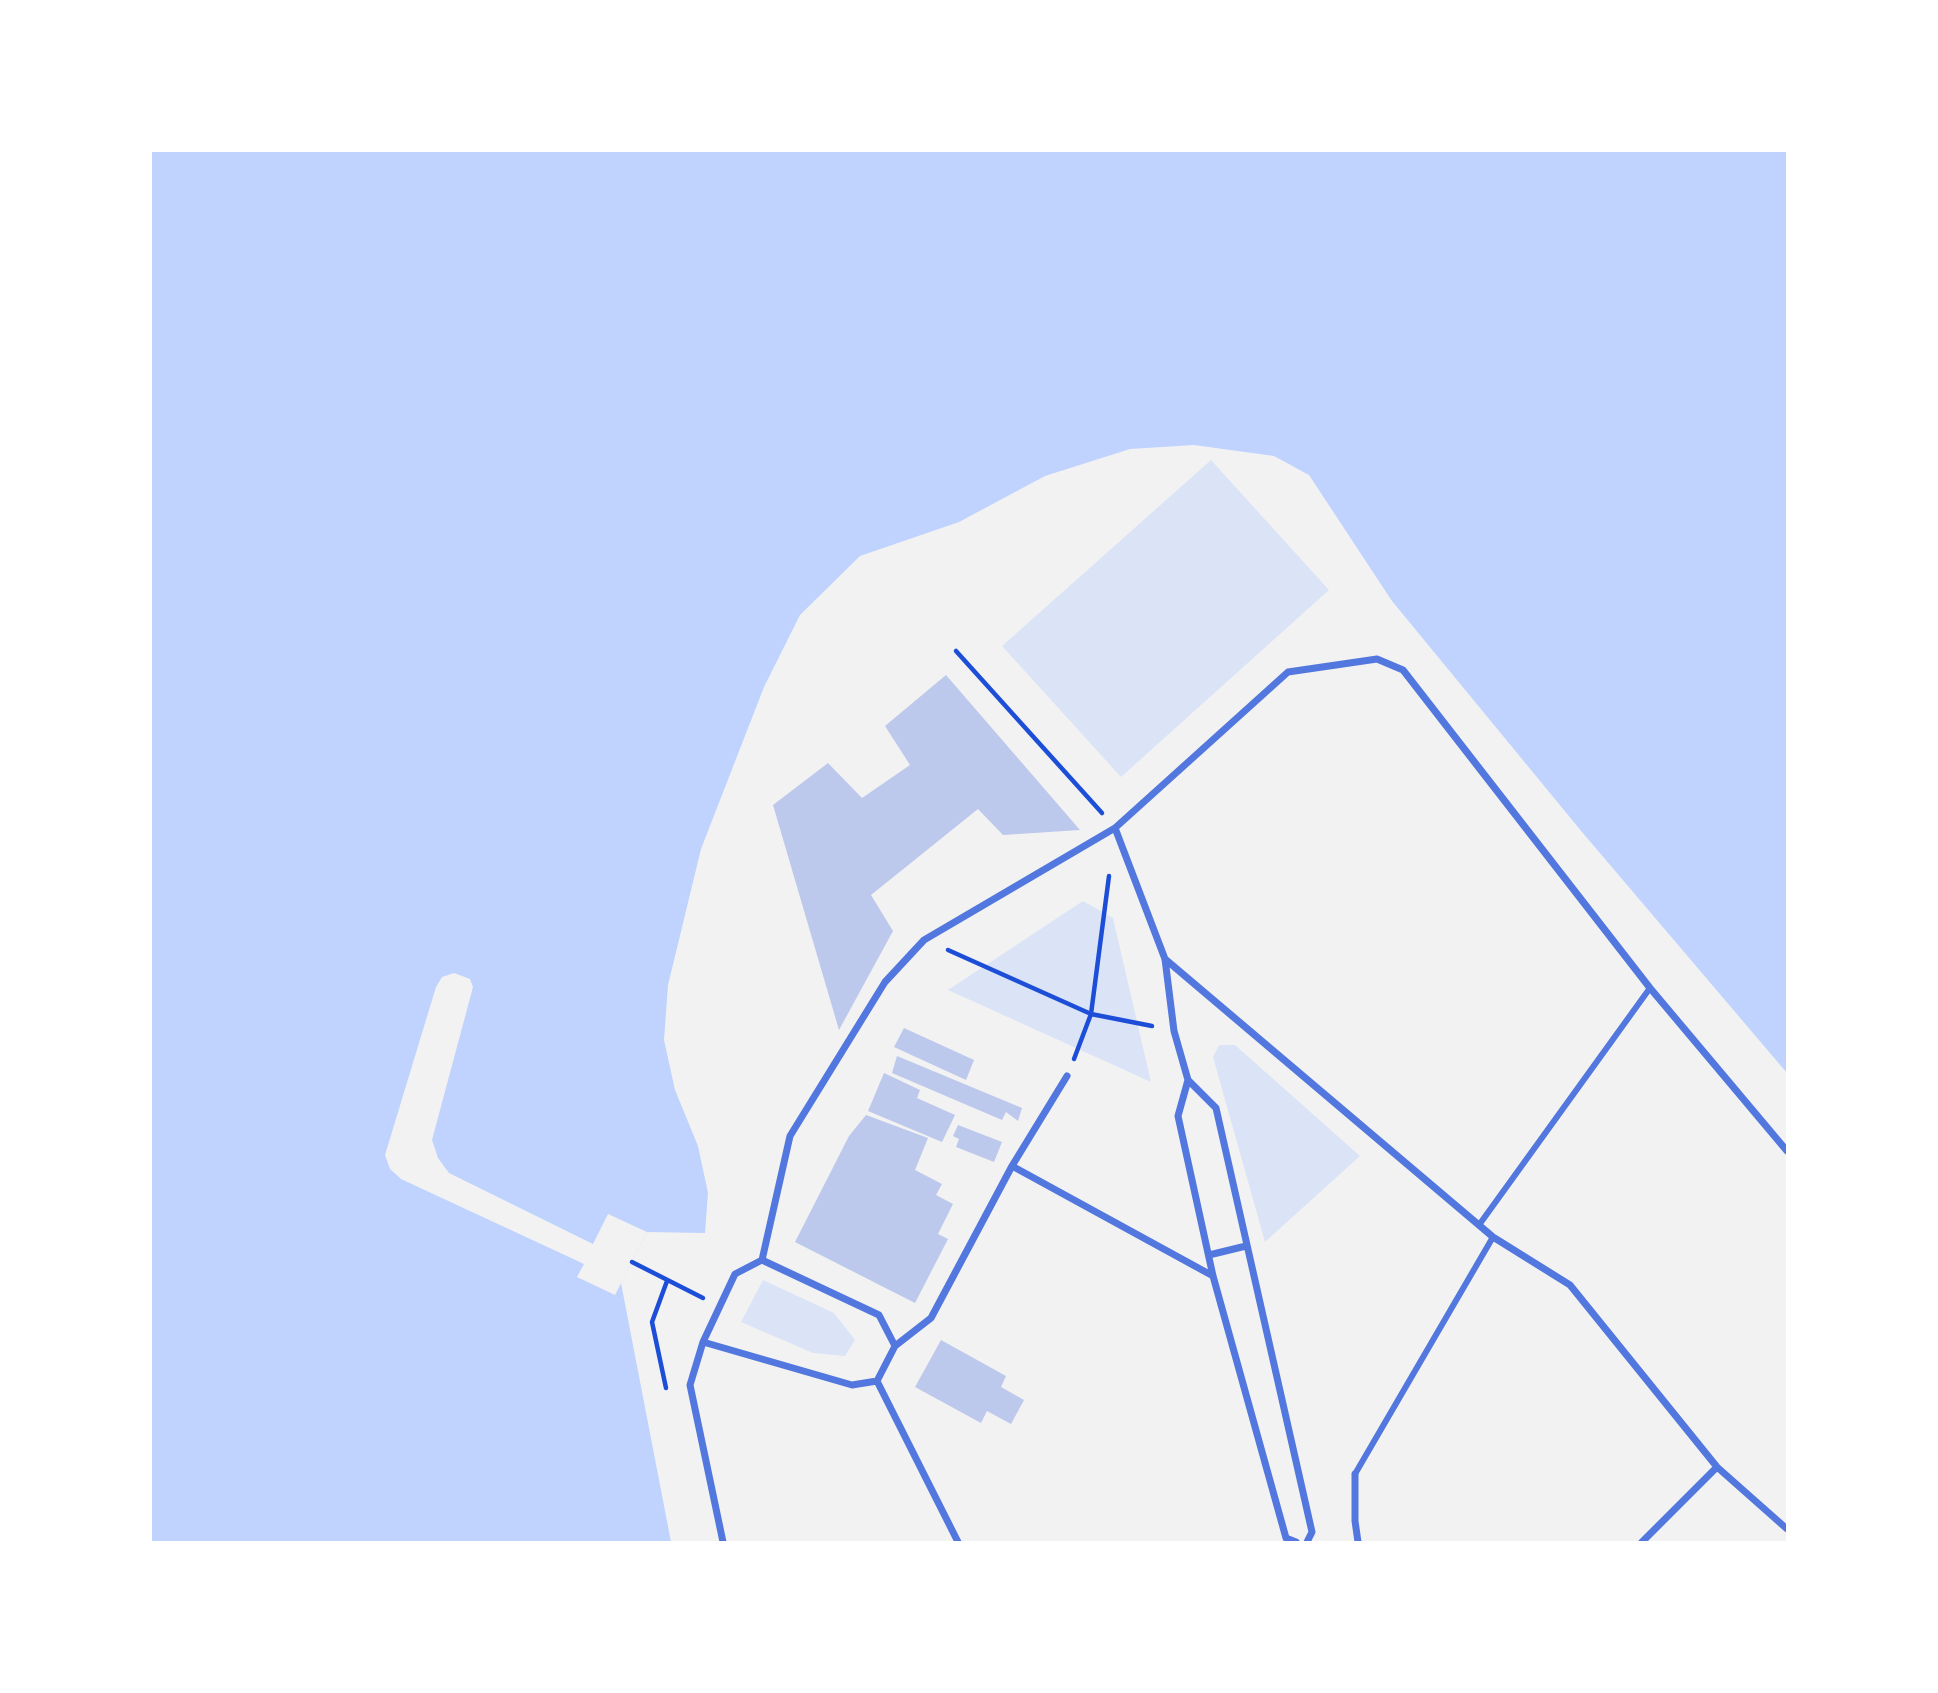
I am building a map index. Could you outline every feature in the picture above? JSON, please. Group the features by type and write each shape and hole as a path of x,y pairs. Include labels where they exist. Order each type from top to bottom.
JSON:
{"street":[{"path":"723,1542 690,1385 703,1342 735,1274 762,1260 790,1136 885,982 924,940 1115,828 1288,671 1377,659 1403,670 1650,988 1787,1151"},
{"path":"1115,828 1165,959 1174,1031 1188,1080 1216,1108 1245,1246 1312,1532 1307,1542"},
{"path":"1165,959 1493,1237 1570,1285 1717,1467 1787,1529"},
{"path":"1479,1225 1650,988"},
{"path":"877,1381 895,1346 931,1318 1012,1166 1067,1076"},
{"path":"1188,1080 1178,1116 1213,1276 1286,1538 1296,1542"},
{"path":"1012,1166 1213,1276"},
{"path":"1358,1542 1354,1521 1355,1474 1493,1237"},
{"path":"1209,1255 1245,1246"},
{"path":"762,1260 879,1315 895,1346"},
{"path":"703,1342 852,1385 877,1381"},
{"path":"877,1381 958,1542"},
{"path":"1642,1542 1717,1467"}],"path":[{"path":"956,650 1115,828"},
{"path":"1067,1076 1091,1014 1110,868"},
{"path":"924,940 1091,1014 1174,1031"},
{"path":"632,1262 720,1306"}],"shaded area":[{"path":"1211,460 1329,590 1121,777 1002,646"},
{"path":"1083,901 1113,918 1151,1082 948,990"},
{"path":"1219,1045 1235,1045 1360,1156 1265,1242 1213,1057"},
{"path":"763,1280 834,1313 855,1340 845,1356 813,1353 741,1322"}],"water":[{"path":"151,151 1787,151 1787,1073 1582,832 1392,601 1309,475 1274,456 1194,445 1130,449 1045,476 959,522 860,556 800,615 764,687 701,849 668,985 664,1040 675,1090 698,1146 708,1193 705,1233 647,1232 621,1283 671,1542 151,1542"}],"pier":[{"path":"454,973 470,979 473,987 432,1140 438,1158 449,1173 593,1244 608,1214 647,1232 615,1295 577,1277 584,1264 401,1179 390,1169 385,1155 436,987 442,977"}],"building":[{"path":"946,675 1080,830 1003,835 978,809 871,895 893,931 839,1030 773,805 828,763 862,798 910,765 885,726"},
{"path":"904,1028 974,1060 966,1080 894,1047"},
{"path":"897,1056 1022,1108 1018,1121 1006,1112 1002,1120 892,1073"},
{"path":"884,1073 920,1090 917,1098 955,1115 942,1142 868,1111"},
{"path":"866,1115 928,1138 915,1170 942,1184 936,1195 953,1204 938,1234 948,1239 915,1303 795,1242 849,1136"},
{"path":"958,1125 1002,1142 994,1162 956,1147 959,1139 953,1136"},
{"path":"941,1340 1006,1376 1001,1387 1024,1400 1011,1424 987,1411 981,1423 915,1387"}]}
